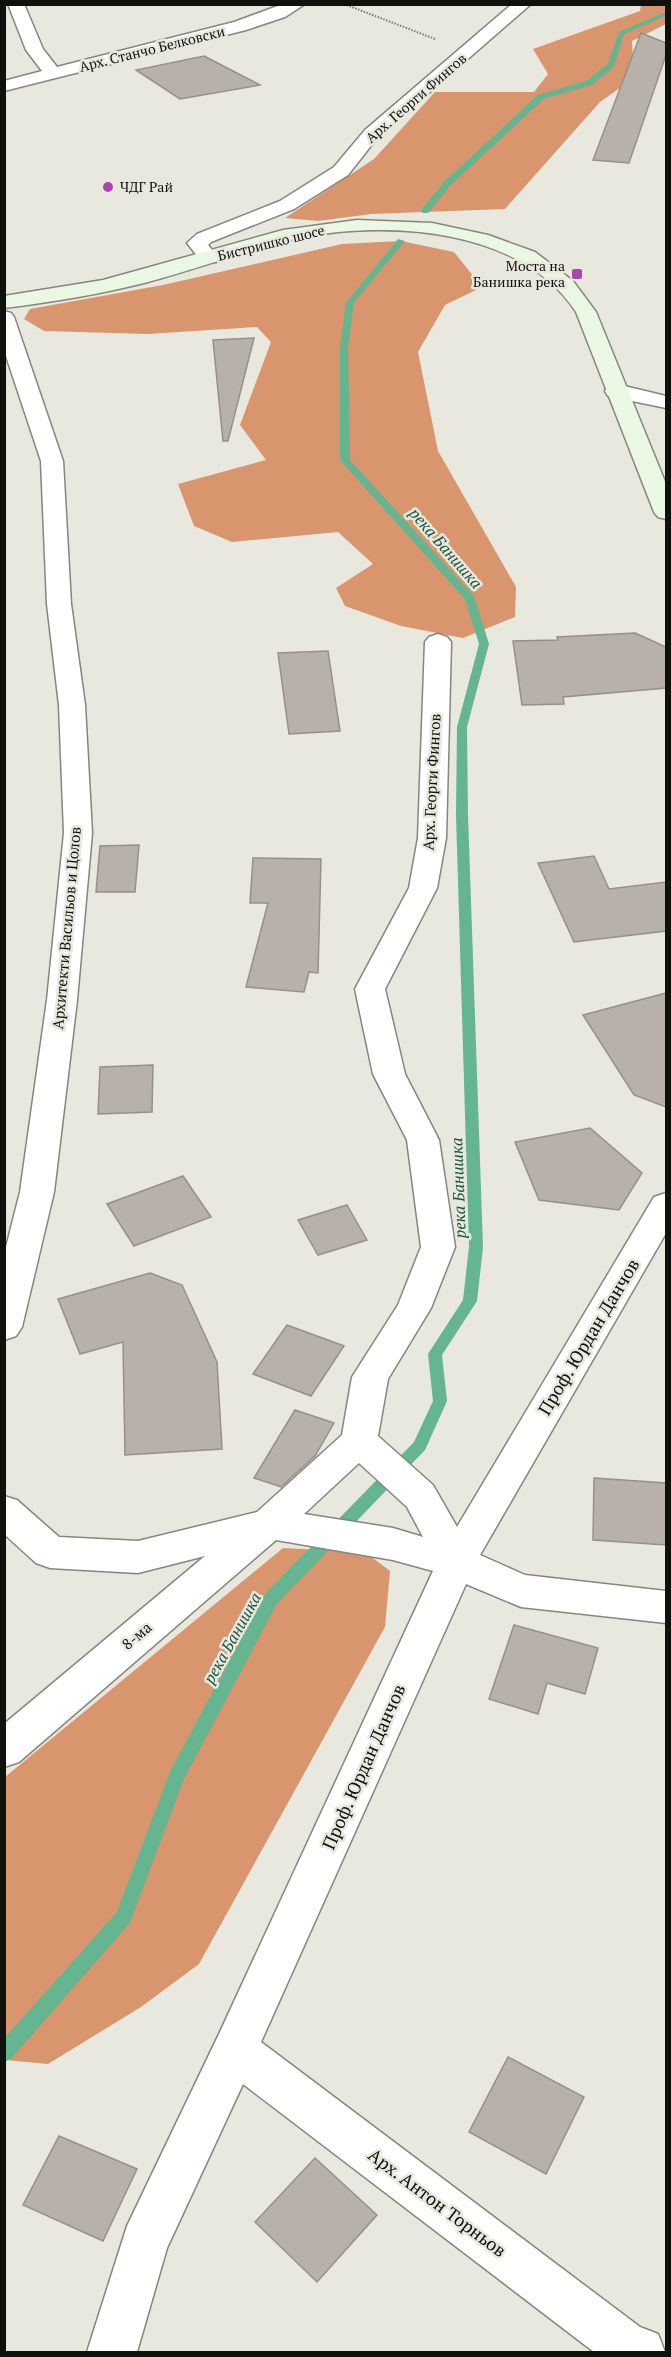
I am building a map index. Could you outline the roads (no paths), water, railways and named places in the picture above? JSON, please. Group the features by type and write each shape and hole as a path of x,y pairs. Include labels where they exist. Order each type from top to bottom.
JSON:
{"street":[{"path":"16,4 35,50 53,74"},
{"name":"Арх. Станчо Белковски","path":"4,86 240,26 279,13 297,4"},
{"name":"Арх. Георги Фингов","path":"209,258 199,249 197,243 204,238 287,205 341,171 371,134 523,4"},
{"name":"Бистришко шосе","path":"4,302 117,283 285,236 326,228 362,225 434,228 494,242 539,262 570,288 586,312 666,512"},
{"name":"Архитекти Васильов и Цолов","path":"4,317 52,461 59,604 72,705 78,832 62,1000 37,1192 4,1327"},
{"path":"616,391 666,402"},
{"name":"Арх. Георги Фингов","path":"359,1441 370,1377 414,1308 438,1247 423,1140 389,1074 370,988 423,888 432,838 438,642"},
{"name":"Проф. Юрдан Данчов","path":"112,2352 144,2244 235,2050 456,1562 666,1205"},
{"path":"269,1524 359,1441 420,1496 456,1562"},
{"path":"4,1511 50,1552 138,1557 269,1524 393,1544 456,1562 521,1591 666,1607"},
{"name":"8-ма","path":"4,1749 269,1524"},
{"name":"Арх. Антон Торньов","path":"235,2050 623,2344 640,2352"}],"waterway":[{"name":"река Банишка","path":"425,211 448,183 541,97 589,83 611,65 621,33 666,14"},
{"name":"река Банишка","path":"4,2053 124,1917 176,1777 271,1599 420,1446 440,1401 435,1354 470,1301 476,1247 462,815 462,727 484,644 470,598 345,460 344,347 350,303 401,241"}],"place":[{"name":"ЧДГ Рай","path":"108,187"},
{"name":"Моста на Банишка река","path":"577,274"}]}
